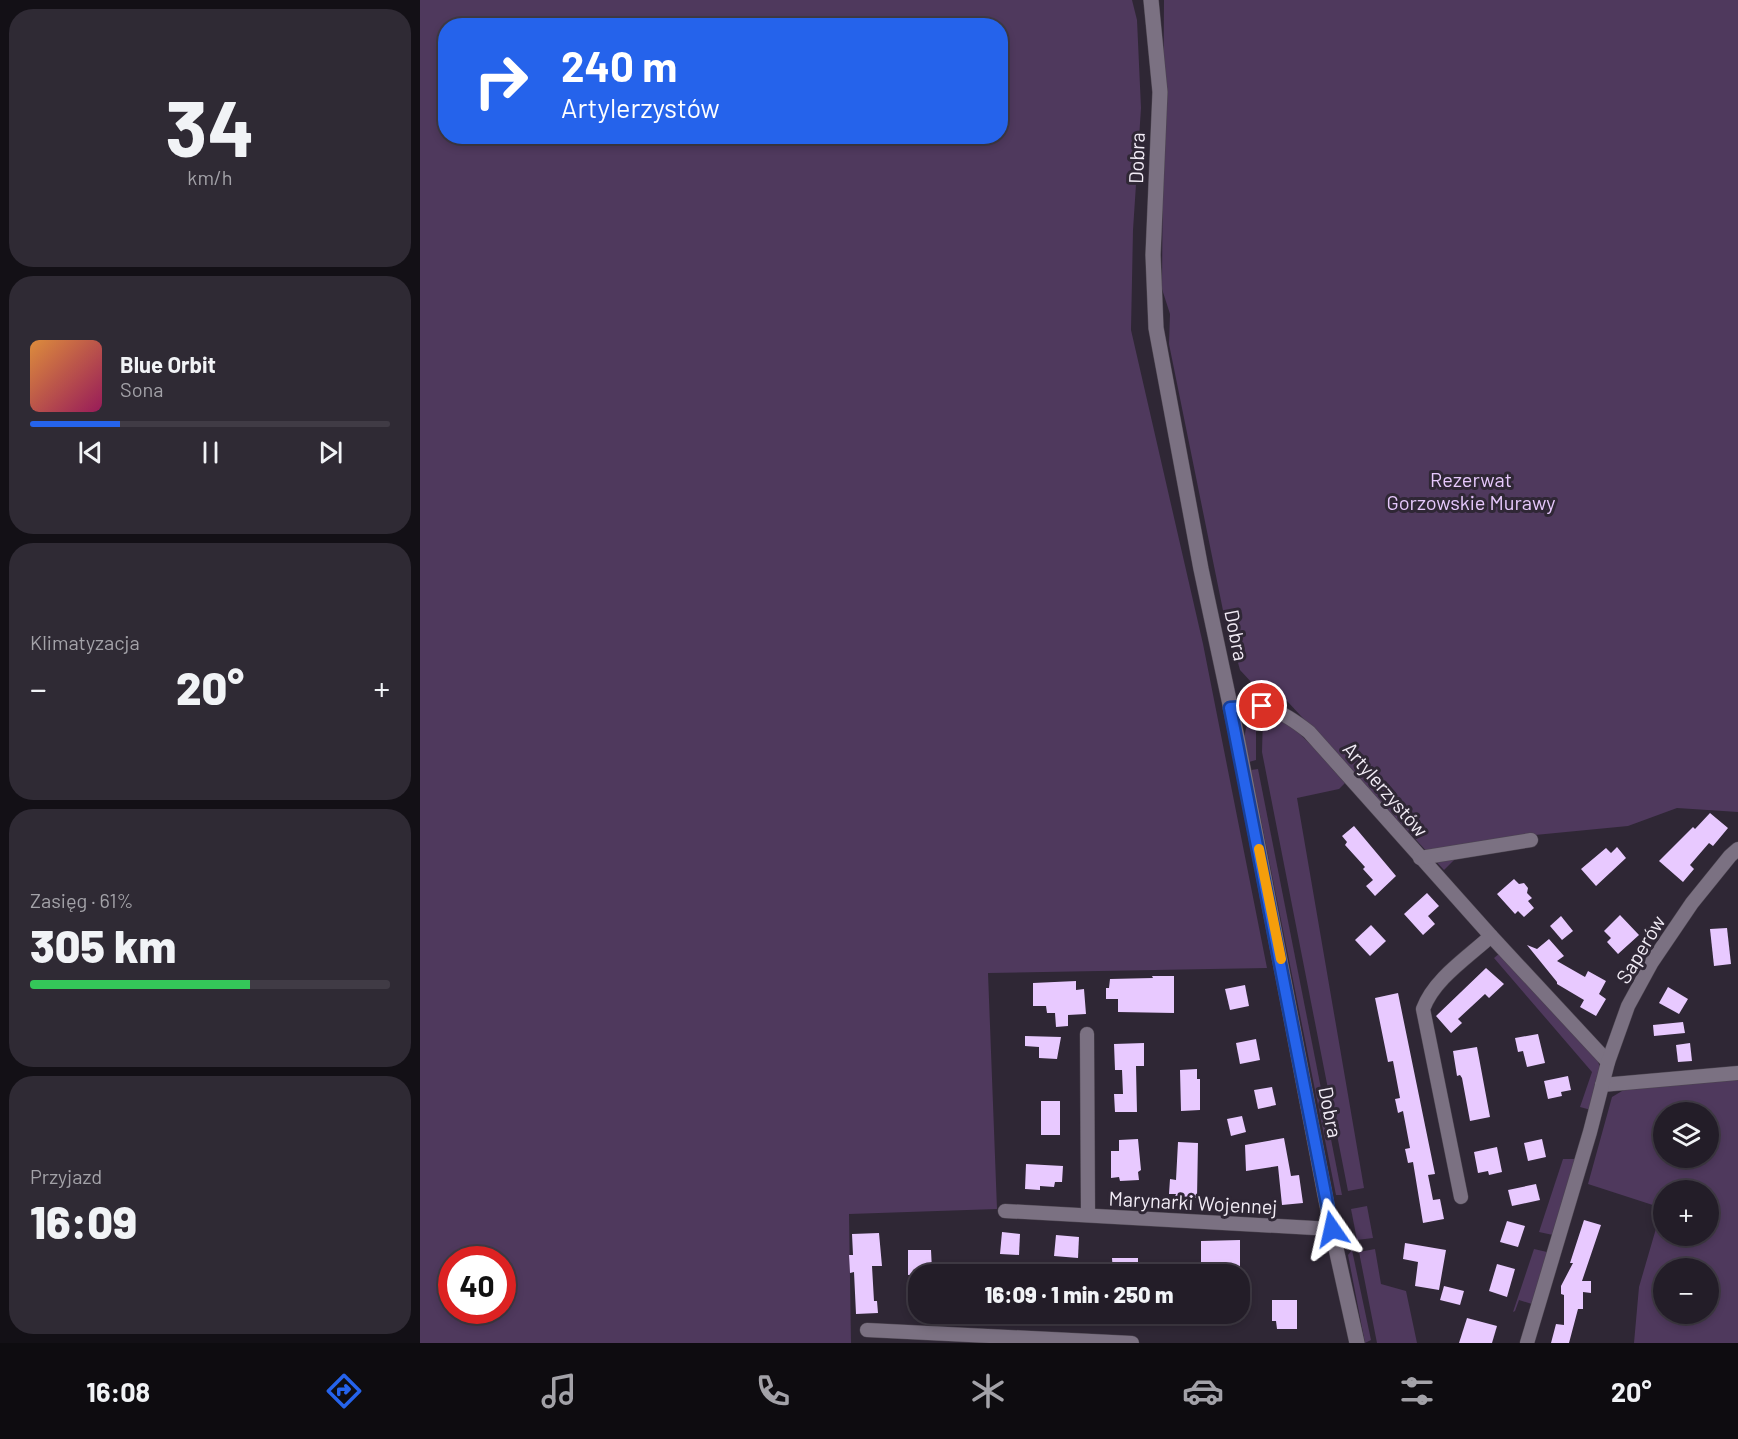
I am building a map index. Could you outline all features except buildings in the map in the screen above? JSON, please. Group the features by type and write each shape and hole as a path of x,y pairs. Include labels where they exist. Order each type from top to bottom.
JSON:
{"street":[{"name":"Dobra","path":"1152,0 1160,92 1153,255 1156,328 1332,1229 1357,1343"},
{"name":"Artylerzystów","path":"1230,708 1268,707 1291,718 1309,732 1420,858 1608,1062"},
{"path":"1420,858 1531,840"},
{"name":"Saperów","path":"1527,1343 1590,1132 1608,1062 1628,1006 1652,962 1692,903 1738,849"},
{"path":"1461,1197 1423,1009 1428,995 1437,985 1491,936"},
{"name":"Marynarki Wojennej","path":"1087,1034 1088,1215"},
{"path":"1602,1085 1738,1073"},
{"name":"Marynarki Wojennej","path":"1005,1211 1332,1229"},
{"path":"867,1330 1132,1343"}],"green space":[{"path":"420,0 1132,0 1137,20 1141,108 1133,230 1131,330 1203,644 1267,968 988,973 997,1209 849,1214 851,1343 420,1343"},
{"name":"Rezerwat Gorzowskie Murawy","path":"1164,0 1738,0 1738,812 1677,808 1628,826 1535,835 1536,846 1457,857 1444,870 1287,701 1258,698 1253,684 1240,670 1234,648 1236,647 1229,640 1169,344 1170,314 1162,289"},
{"path":"1263,715 1286,723 1297,732 1345,783 1339,789 1297,798 1364,1188 1348,1191 1262,752"},
{"path":"1256,716 1256,760 1249,762 1245,736 1247,725"},
{"path":"1258,769 1342,1195 1336,1195 1251,770"},
{"path":"1500,953 1596,1056 1600,1067 1591,1110 1580,1107 1592,1072 1494,958"},
{"path":"1738,1080 1738,1343 1634,1343 1639,1287 1653,1239 1653,1246 1719,1246 1719,1180 1653,1180 1653,1205 1588,1184 1612,1097 1627,1088"},
{"path":"1563,1159 1576,1159 1553,1235 1539,1232"},
{"path":"1367,1206 1373,1238 1357,1240 1351,1209"},
{"path":"1375,1249 1381,1284 1406,1291 1417,1343 1377,1343 1359,1252"},
{"path":"1534,1249 1547,1252 1532,1304 1519,1300 1513,1312"},
{"path":"1352,1250 1371,1340 1365,1343 1348,1255"}],"slow traffic":[{"path":"1259,849 1281,959"}],"route":[{"path":"1262,706 1230,708 1332,1229"}]}
